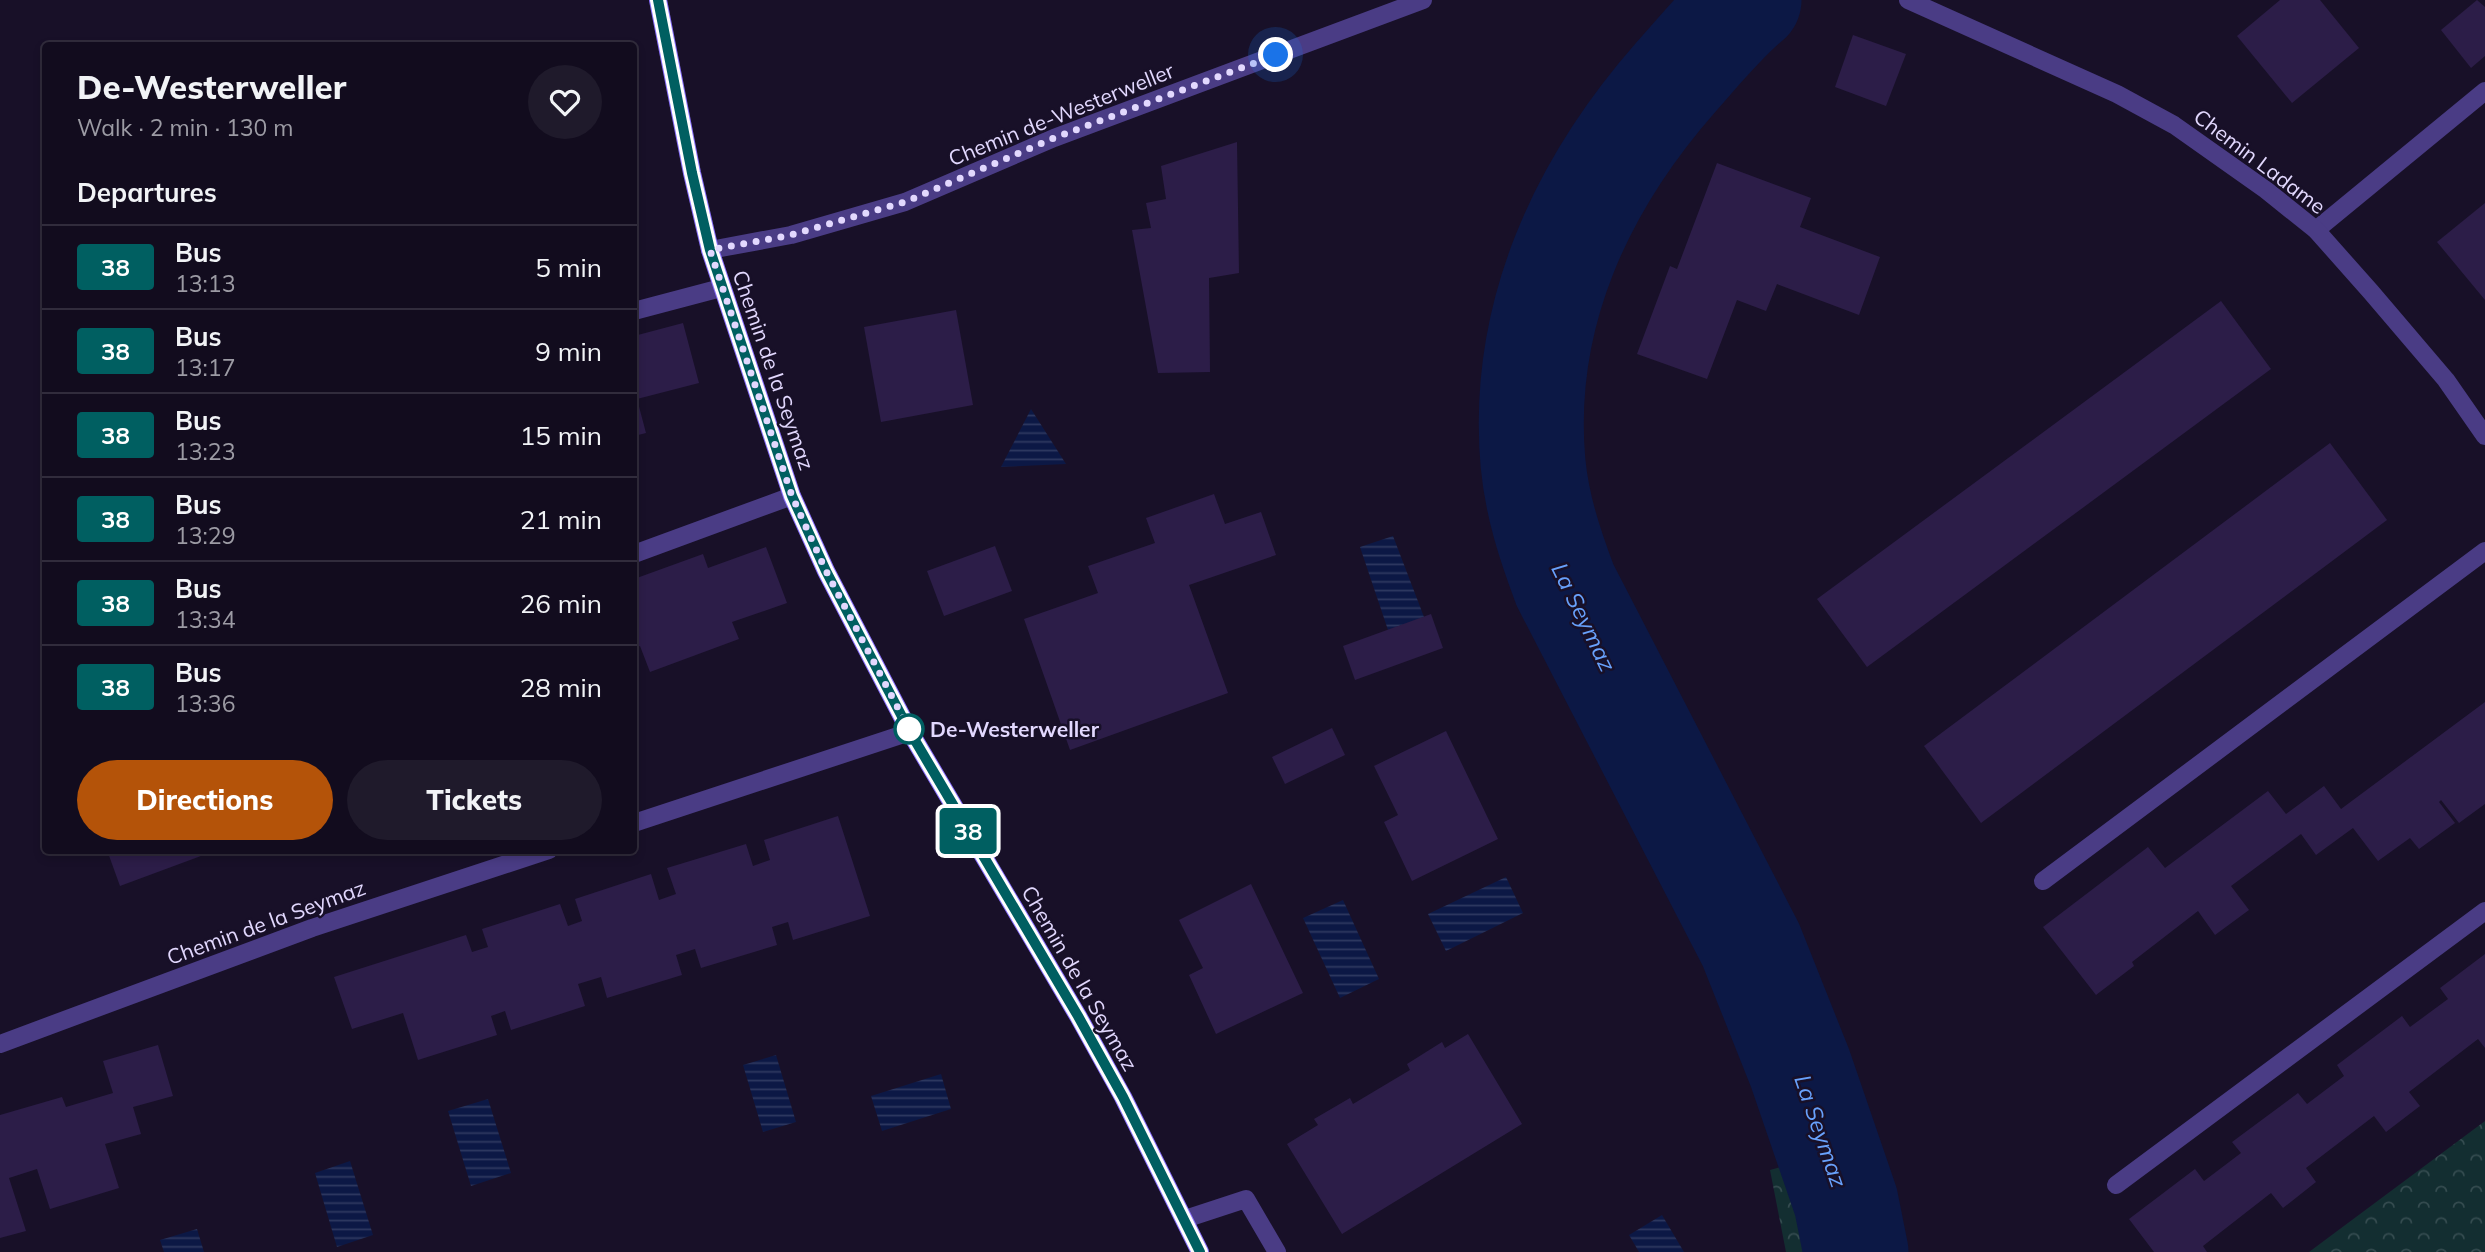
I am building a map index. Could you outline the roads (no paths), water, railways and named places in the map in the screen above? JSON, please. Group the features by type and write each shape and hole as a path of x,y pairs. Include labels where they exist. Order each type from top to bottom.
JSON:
{"street":[{"name":"Chemin de la Seymaz","path":"658,0 710,250 792,496 826,571 910,732 1078,1016 1123,1097 1200,1252"},
{"name":"Chemin de-Westerweller","path":"710,250 791,235 905,202 1054,138 1423,0"},
{"name":"Chemin Ladame","path":"1908,0 2117,94 2174,125 2266,190 2316,230 2446,380 2485,436"},
{"path":"2316,230 2485,92"},
{"path":"637,310 721,288"},
{"path":"637,553 792,496"},
{"path":"2043,881 2485,551"},
{"path":"637,822 910,732"},
{"name":"Chemin de la Seymaz","path":"0,1044 312,928 537,854"},
{"path":"2116,1185 2485,911"},
{"path":"1185,1219 1247,1199 1277,1252"}],"water":[{"path":"1031,409 1066,464 1001,467"},
{"path":"1393,536 1424,617 1388,630 1360,547"},
{"path":"1506,877 1523,913 1446,951 1428,914"},
{"path":"1343,900 1379,979 1340,998 1303,918"},
{"path":"776,1055 796,1122 763,1132 743,1065"},
{"path":"941,1074 951,1109 882,1131 871,1096"},
{"path":"488,1099 511,1173 471,1186 448,1111"},
{"path":"350,1161 373,1235 337,1247 315,1173"},
{"path":"1662,1215 1684,1252 1639,1252 1629,1235"},
{"path":"197,1229 204,1252 164,1252 160,1240"}],"waterway":[{"name":"La Seymaz","path":"1749,0 1711,37 1642,119 1612,162 1564,255 1547,305 1536,356 1532,409 1533,463 1545,525 1565,585 1751,945 1800,1068 1846,1202 1856,1252"}],"place":[{"name":"De-Westerweller","path":"909,729"}]}
